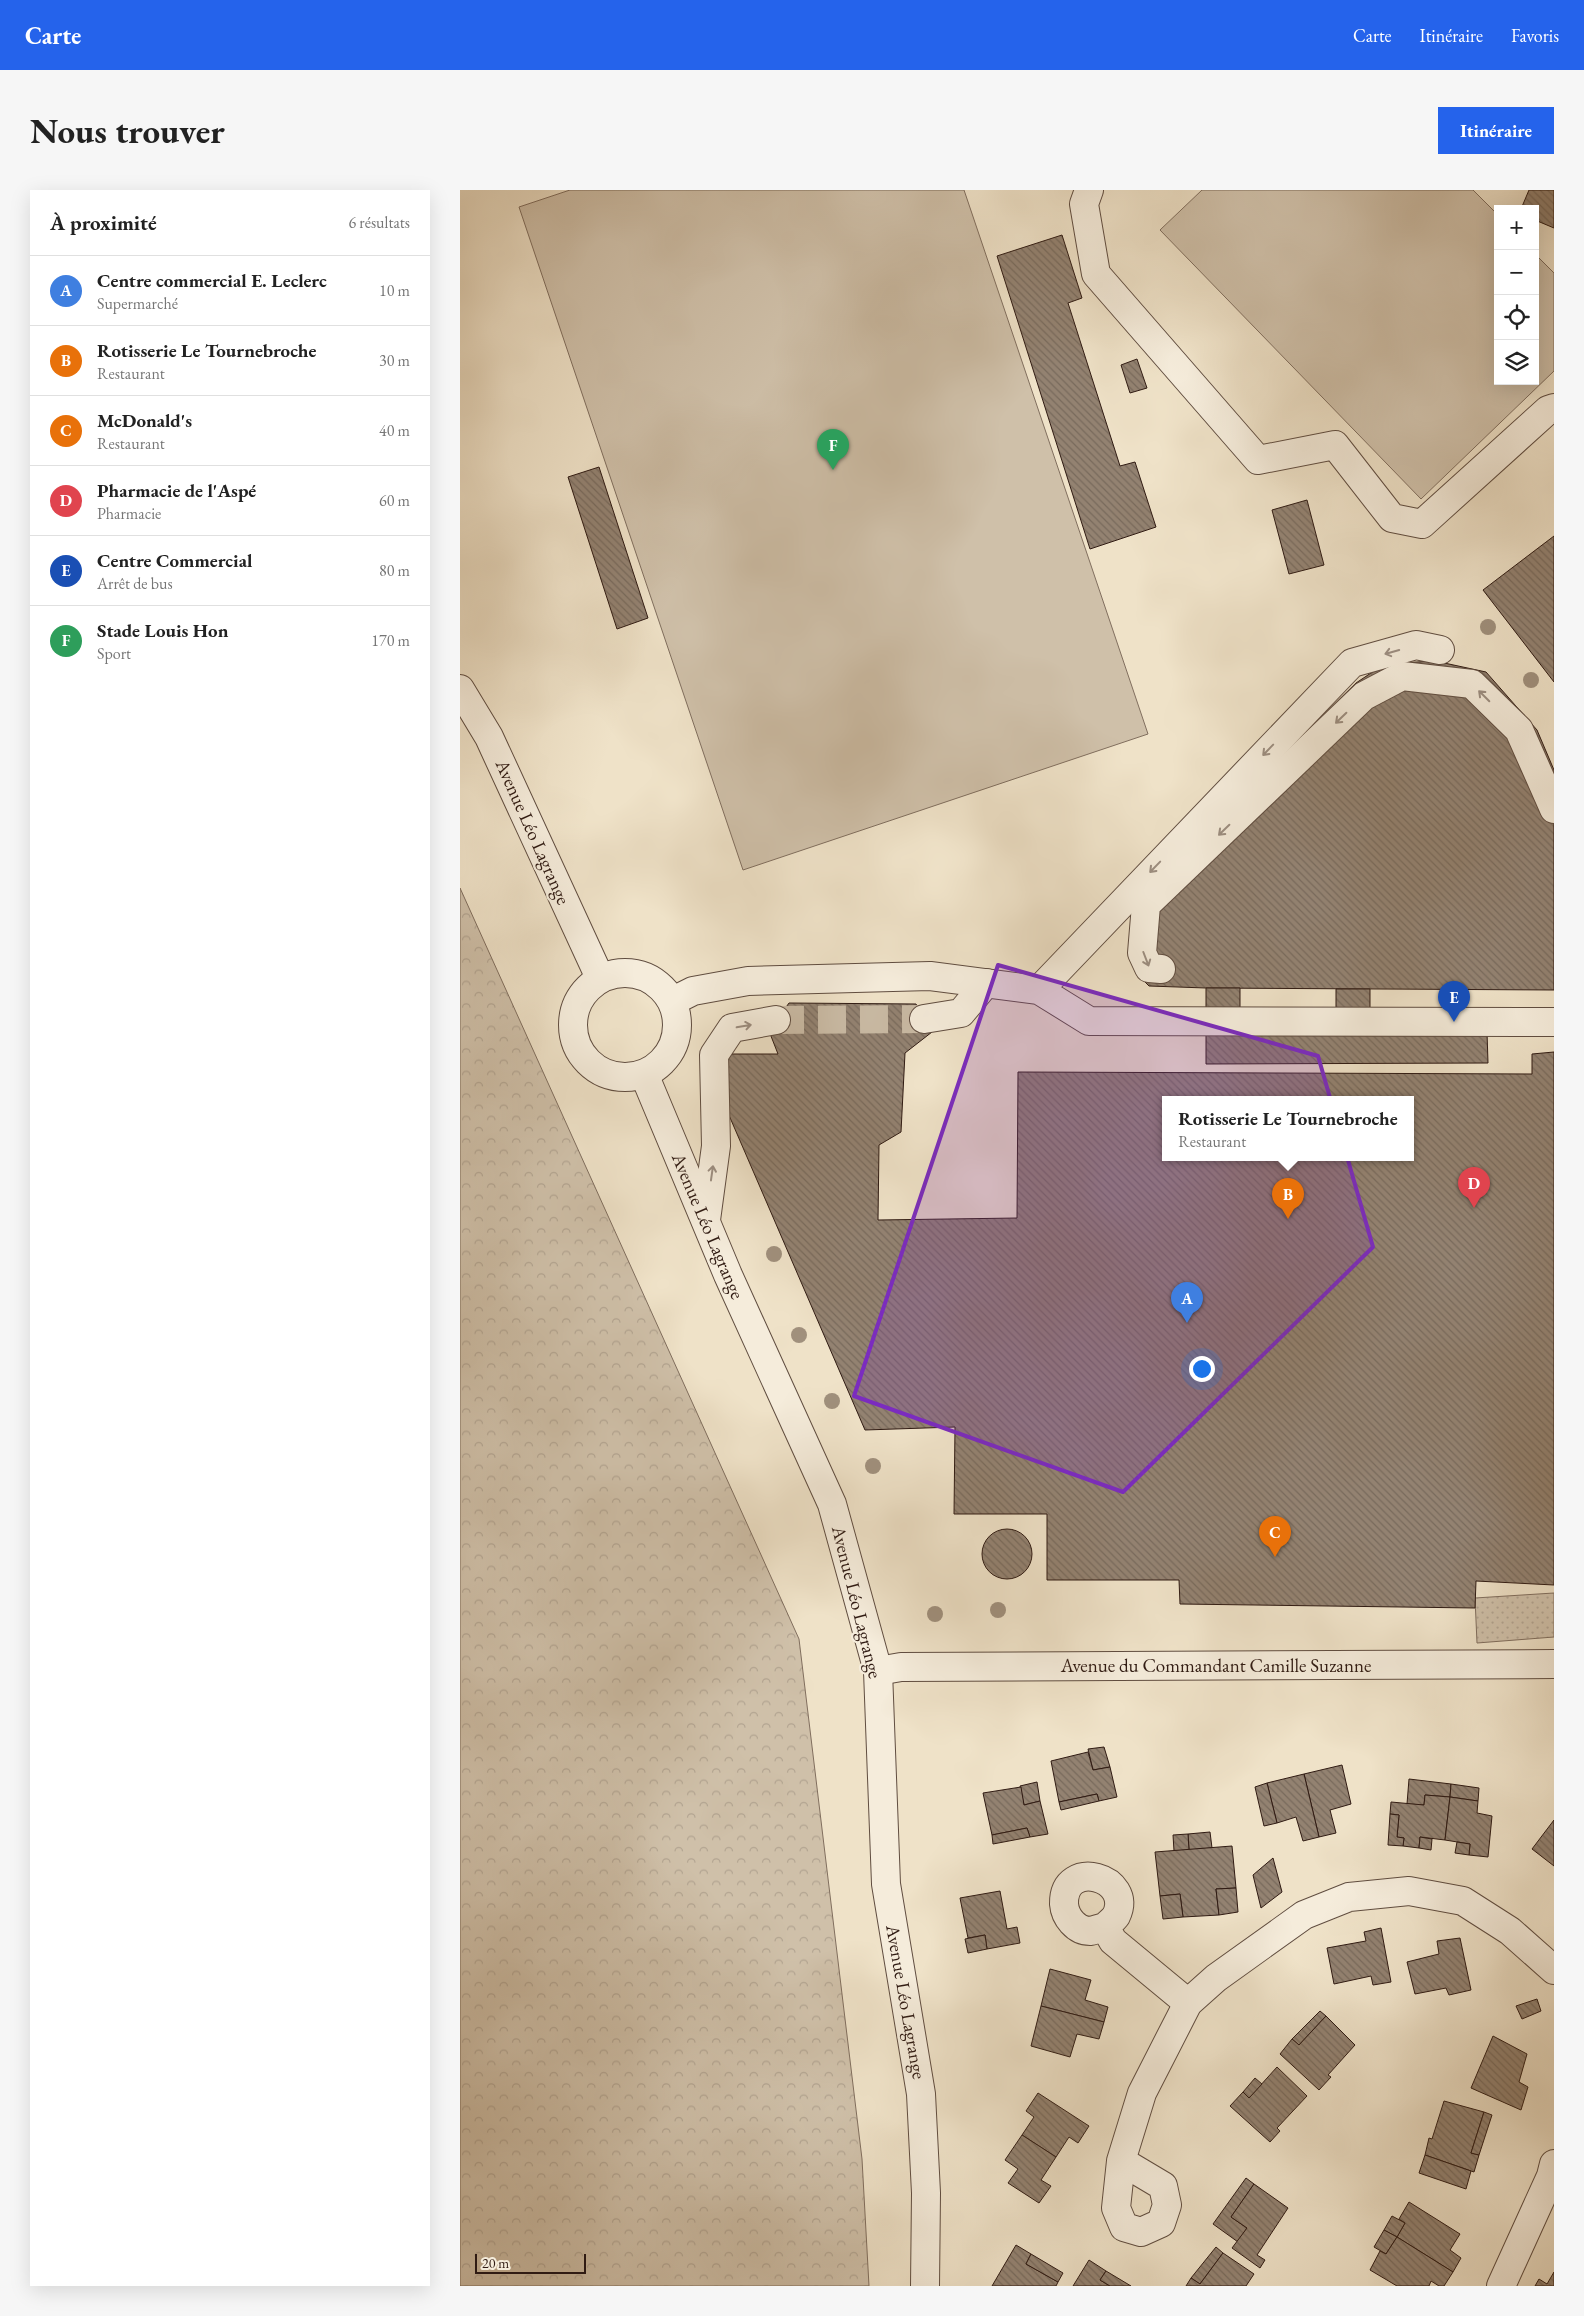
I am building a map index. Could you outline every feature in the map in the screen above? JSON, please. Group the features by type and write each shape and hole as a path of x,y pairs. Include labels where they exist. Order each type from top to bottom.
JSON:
{"street":[{"path":"1090,190 1084,204 1096,274 1258,460 1335,445 1392,518 1422,524 1548,410 1554,408"},
{"path":"1039,990 1352,664 1416,645 1440,650"},
{"path":"1161,969 1150,968 1142,953 1146,905 1364,696 1402,676 1472,684 1519,730 1554,809"},
{"name":"Avenue Léo Lagrange","path":"460,689 489,736 600,978"},
{"path":"616,973 633,973 649,978 662,988 673,1002 677,1015 678,1030 674,1044 667,1056 657,1066 644,1074 627,1078 610,1076 594,1067 581,1055 574,1039 572,1021 576,1004 586,989 600,978 616,973"},
{"path":"673,1002 693,991 748,981 930,976 1039,990 1088,1021 1554,1022"},
{"path":"924,1019 961,1013 986,983"},
{"path":"705,1221 716,1146 714,1055 732,1028 776,1020"},
{"name":"Avenue Léo Lagrange","path":"644,1074 705,1221 832,1504 878,1671 886,1884 922,2094 926,2193 925,2286"},
{"name":"Avenue du Commandant Camille Suzanne","path":"878,1671 911,1666 1554,1664"},
{"path":"1121,2160 1142,2093 1188,2003 1216,1978 1304,1915 1350,1897 1409,1891 1463,1901 1510,1931 1554,1969"},
{"path":"1105,1927 1113,1942 1188,2003"},
{"path":"1501,2286 1551,2176 1554,2164"}],"highlighted area":[{"path":"998,965 1318,1056 1373,1247 1123,1492 854,1396"}],"green space":[{"path":"570,190 964,190 1148,734 743,870 519,207"},
{"path":"1202,190 1473,190 1494,211 1494,385 1539,385 1539,258 1554,273 1554,371 1421,499 1160,230"},
{"path":"460,888 799,1639 862,2159 869,2286 460,2286"},
{"path":"1554,1593 1554,1637 1477,1643 1475,1598"}],"building":[{"path":"1529,190 1554,190 1554,228 1539,222 1539,205 1523,205"},
{"path":"1062,235 1082,298 1068,303 1120,466 1135,462 1156,527 1090,549 997,256"},
{"path":"1137,359 1147,388 1130,393 1121,365"},
{"path":"599,467 648,618 617,629 568,477"},
{"path":"1307,500 1324,565 1289,574 1272,510"},
{"path":"1554,536 1554,682 1483,590"},
{"path":"1435,661 1486,672 1537,730 1554,770 1554,990 1149,986 1136,973 1142,894 1356,683 1374,671 1399,663"},
{"path":"1206,988 1240,988 1240,1035 1336,1035 1336,989 1370,989 1370,1033 1487,1032 1488,1063 1206,1064"},
{"path":"789,1003 916,1004 932,1032 905,1053 901,1132 879,1145 878,1220 1017,1218 1018,1072 1532,1074 1532,1054 1554,1052 1554,1585 1476,1581 1475,1608 1180,1604 1179,1580 1047,1580 1047,1514 954,1514 955,1427 865,1430 728,1113 724,1054 778,1054 769,1031"},
{"path":"1007,1529 1017,1531 1025,1536 1030,1544 1032,1554 1030,1564 1025,1572 1017,1577 1007,1579 997,1577 989,1572 984,1564 982,1554 984,1544 989,1536 997,1531"},
{"path":"1104,1747 1110,1767 1093,1770 1088,1749"},
{"path":"1088,1752 1093,1770 1110,1767 1117,1797 1099,1801 1097,1794 1059,1802 1051,1761"},
{"path":"1342,1765 1351,1804 1330,1810 1336,1833 1319,1837 1304,1774"},
{"path":"1304,1774 1319,1837 1303,1841 1296,1817 1277,1823 1267,1783"},
{"path":"1409,1779 1451,1784 1450,1797 1425,1795 1424,1805 1407,1804"},
{"path":"1037,1782 1040,1801 1024,1805 1020,1786"},
{"path":"1267,1783 1277,1823 1264,1826 1255,1787"},
{"path":"1451,1784 1479,1788 1478,1801 1450,1797"},
{"path":"1021,1787 1024,1805 1040,1801 1048,1834 1030,1837 1027,1828 992,1835 983,1793"},
{"path":"1097,1794 1099,1801 1061,1810 1059,1802"},
{"path":"1425,1795 1450,1797 1445,1840 1420,1837 1419,1848 1403,1846 1404,1838 1397,1837 1399,1815 1390,1814 1391,1802 1424,1805"},
{"path":"1450,1797 1478,1801 1477,1813 1492,1816 1488,1857 1469,1855 1470,1844 1445,1840"},
{"path":"1390,1814 1399,1815 1397,1837 1404,1838 1403,1846 1388,1845"},
{"path":"1554,1820 1554,1866 1532,1849"},
{"path":"1027,1828 1030,1837 993,1844 992,1835"},
{"path":"1210,1832 1212,1848 1189,1850 1188,1834"},
{"path":"1188,1834 1189,1850 1174,1851 1173,1835"},
{"path":"1420,1837 1432,1839 1431,1850 1419,1848"},
{"path":"1457,1842 1470,1844 1469,1855 1455,1853"},
{"path":"1232,1846 1236,1888 1216,1889 1219,1915 1183,1917 1180,1894 1160,1896 1155,1852"},
{"path":"1273,1858 1282,1892 1261,1908 1253,1875"},
{"path":"1236,1888 1238,1912 1219,1915 1216,1889"},
{"path":"1000,1891 1007,1929 1017,1927 1020,1943 987,1949 985,1935 968,1938 960,1898"},
{"path":"1180,1894 1183,1917 1163,1919 1160,1896"},
{"path":"1381,1928 1391,1982 1373,1985 1371,1976 1334,1984 1327,1948 1366,1941 1364,1932"},
{"path":"985,1935 987,1949 968,1953 965,1939"},
{"path":"1460,1938 1471,1990 1449,1995 1446,1988 1415,1994 1407,1962 1439,1954 1437,1941"},
{"path":"1050,1969 1091,1980 1085,2000 1108,2007 1104,2022 1041,2006"},
{"path":"1537,1999 1541,2011 1522,2019 1516,2006"},
{"path":"1041,2006 1104,2022 1099,2039 1077,2034 1070,2057 1031,2046"},
{"path":"1320,2011 1326,2016 1299,2045 1292,2039"},
{"path":"1326,2016 1355,2045 1328,2075 1331,2077 1319,2090 1280,2054 1292,2039 1299,2045"},
{"path":"1493,2036 1527,2054 1519,2082 1528,2087 1521,2110 1471,2088"},
{"path":"1277,2067 1307,2096 1277,2128 1280,2131 1270,2142 1230,2106 1243,2092 1249,2098"},
{"path":"1255,2078 1262,2084 1249,2098 1243,2092"},
{"path":"1038,2093 1089,2126 1078,2143 1069,2137 1056,2157 1022,2135 1034,2117 1026,2111"},
{"path":"1444,2101 1484,2112 1471,2153 1479,2155 1474,2172 1425,2155 1429,2138 1432,2139"},
{"path":"1484,2112 1492,2115 1479,2155 1471,2153"},
{"path":"1022,2135 1056,2157 1041,2180 1051,2186 1039,2203 1008,2183 1018,2169 1005,2160"},
{"path":"1425,2155 1471,2171 1466,2189 1419,2173"},
{"path":"1246,2178 1254,2184 1231,2217 1247,2228 1238,2242 1213,2224"},
{"path":"1254,2184 1288,2208 1257,2255 1265,2260 1260,2268 1232,2248 1247,2228 1231,2217"},
{"path":"1409,2202 1460,2234 1450,2250 1461,2258 1453,2272 1397,2237 1405,2223 1399,2219"},
{"path":"1392,2216 1405,2223 1397,2237 1384,2230"},
{"path":"1384,2230 1397,2237 1386,2254 1374,2247"},
{"path":"1397,2237 1453,2272 1444,2286 1439,2286 1431,2281 1429,2286 1397,2286 1370,2270 1380,2251 1386,2254"},
{"path":"1016,2245 1031,2254 1026,2264 1058,2282 1056,2286 992,2286"},
{"path":"1216,2247 1223,2253 1200,2284 1191,2278"},
{"path":"1223,2253 1254,2274 1246,2286 1186,2286 1191,2278 1200,2284"},
{"path":"1031,2254 1063,2273 1058,2282 1026,2264"},
{"path":"1089,2260 1106,2271 1100,2280 1110,2286 1073,2286"},
{"path":"1106,2271 1131,2286 1110,2286 1100,2280"},
{"path":"1554,2272 1554,2286 1535,2286 1539,2279 1547,2284"}],"tunnel":[{"path":"776,1020 924,1019"}],"place":[{"name":"Stade Louis Hon","path":"833,470"},
{"name":"Centre Commercial","path":"1454,1022"},
{"name":"Pharmacie de l'Aspé","path":"1474,1208"},
{"name":"Rotisserie Le Tournebroche","path":"1288,1219"},
{"name":"Centre commercial E. Leclerc","path":"1187,1323"},
{"name":"McDonald's","path":"1275,1557"}]}
